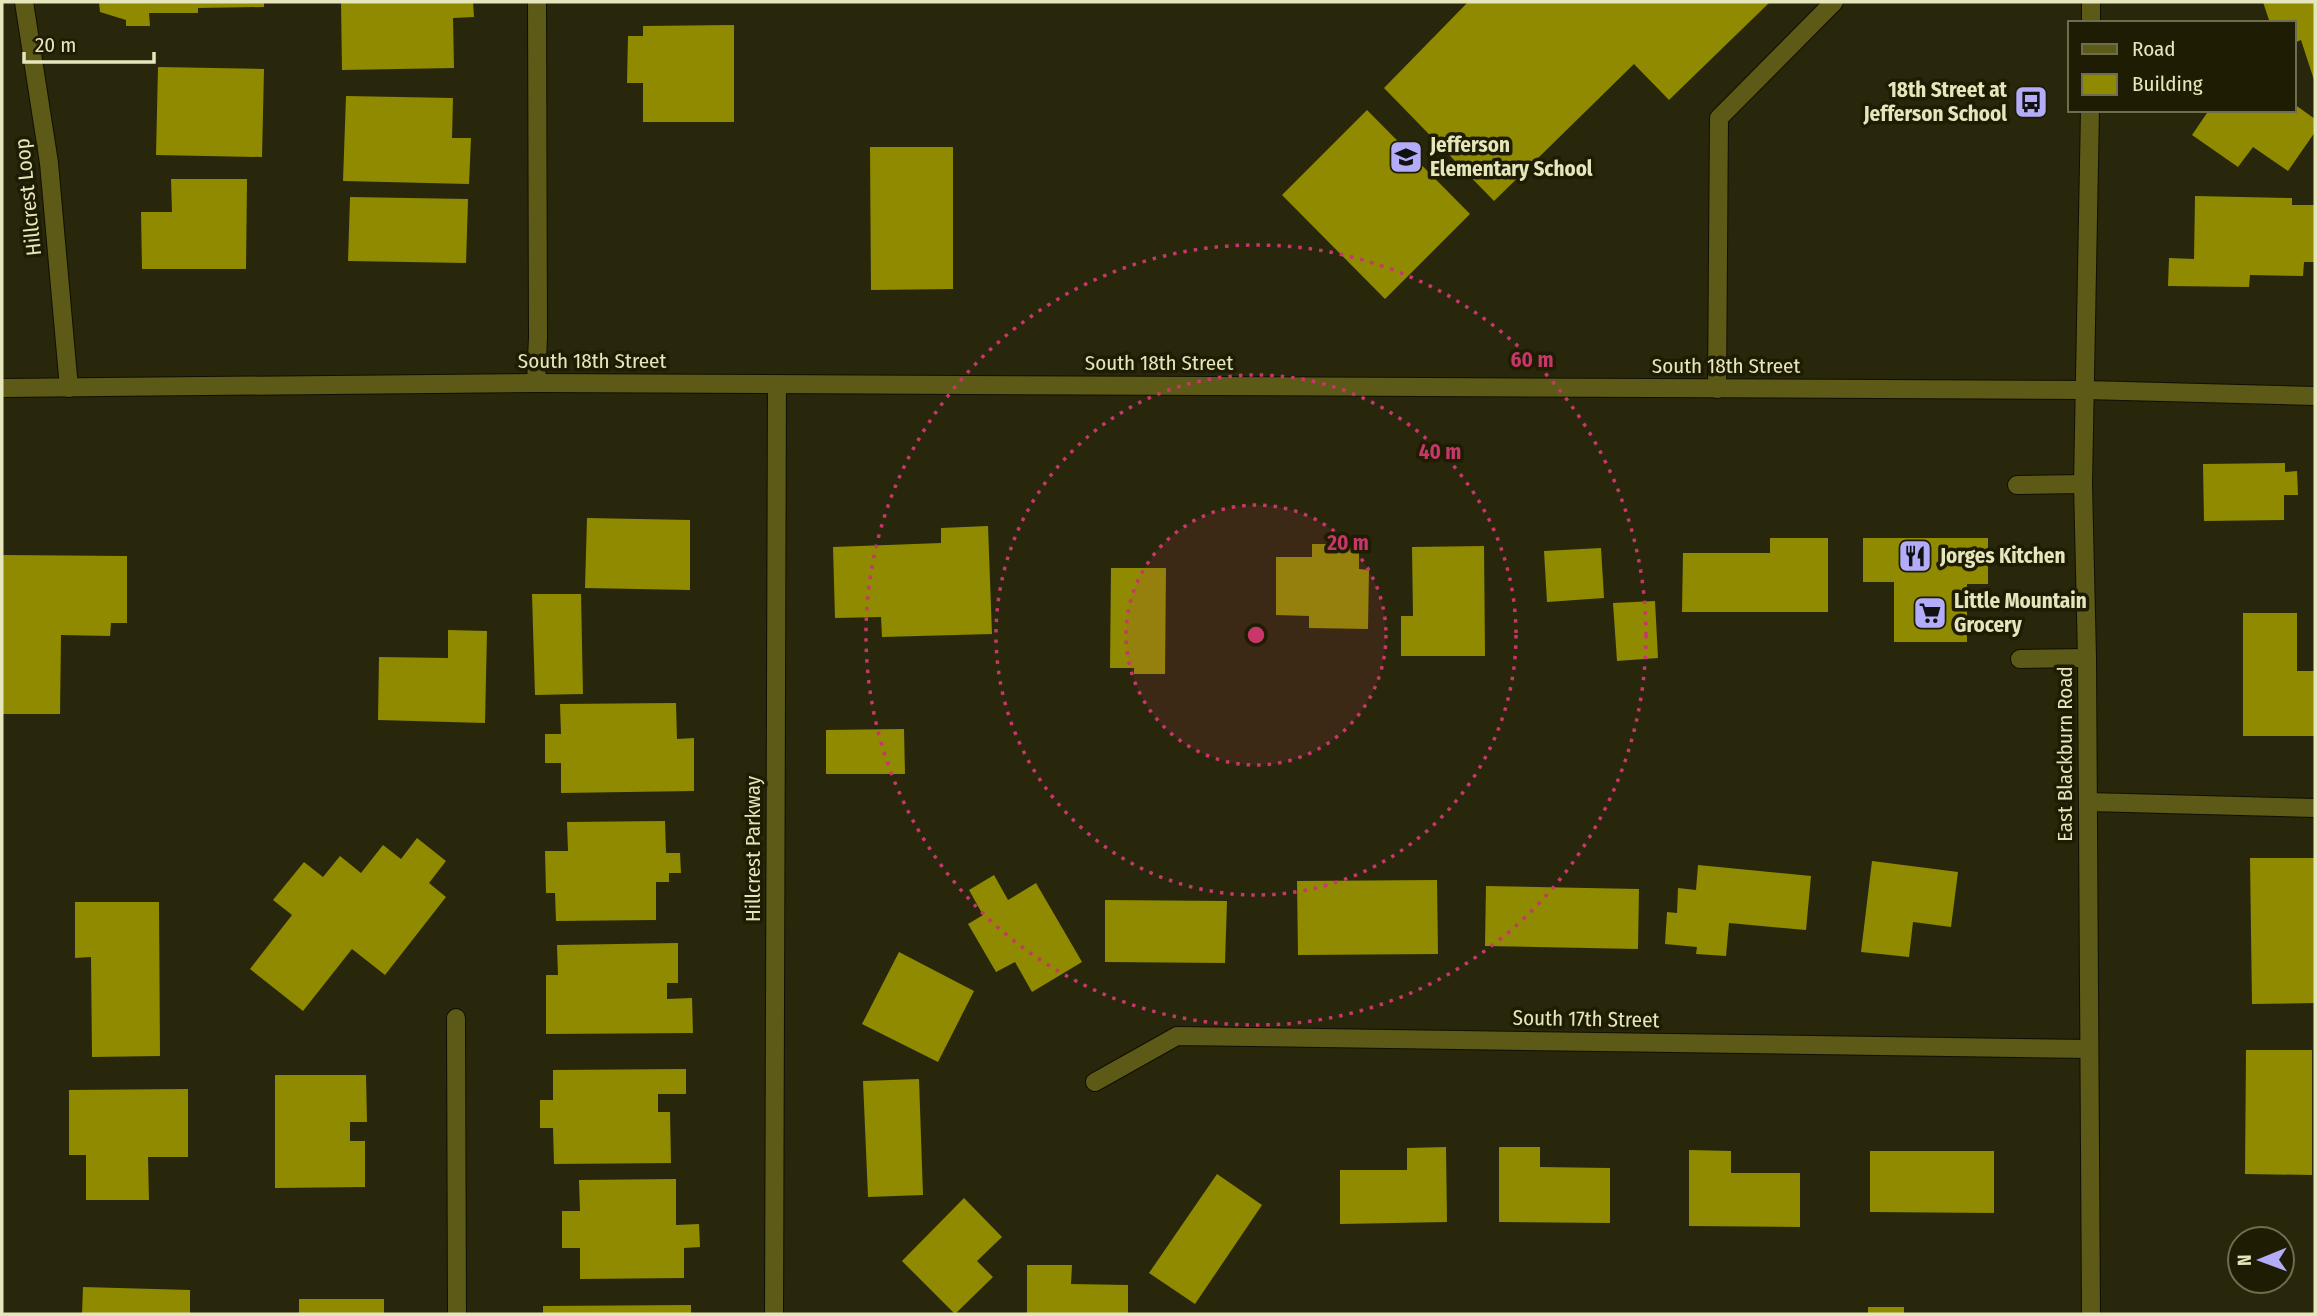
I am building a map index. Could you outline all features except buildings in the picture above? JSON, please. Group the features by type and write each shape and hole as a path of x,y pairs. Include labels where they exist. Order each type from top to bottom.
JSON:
{"street":[{"name":"Hillcrest Loop","path":"24,2 49,163 69,388"},
{"path":"536,383 537,2"},
{"path":"1717,389 1719,118 1834,2"},
{"path":"2091,2 2091,21"},
{"name":"East Blackburn Road","path":"2090,112 2083,484 2087,658 2091,1314"},
{"name":"South 18th Street","path":"2,387 536,383 2085,390 2315,396"},
{"name":"Hillcrest Parkway","path":"775,1314 777,384"},
{"path":"2017,485 2083,484"},
{"path":"2020,659 2087,658"},
{"path":"2088,802 2315,808"},
{"path":"456,1018 457,1314"},
{"name":"South 17th Street","path":"1095,1082 1177,1036 2089,1049"}],"place":[{"name":"18th Street at Jefferson School","path":"2031,102"},
{"name":"Jefferson Elementary School","path":"1406,157"},
{"name":"Jorges Kitchen","path":"1915,556"},
{"name":"Little Mountain Grocery","path":"1930,613"}]}
